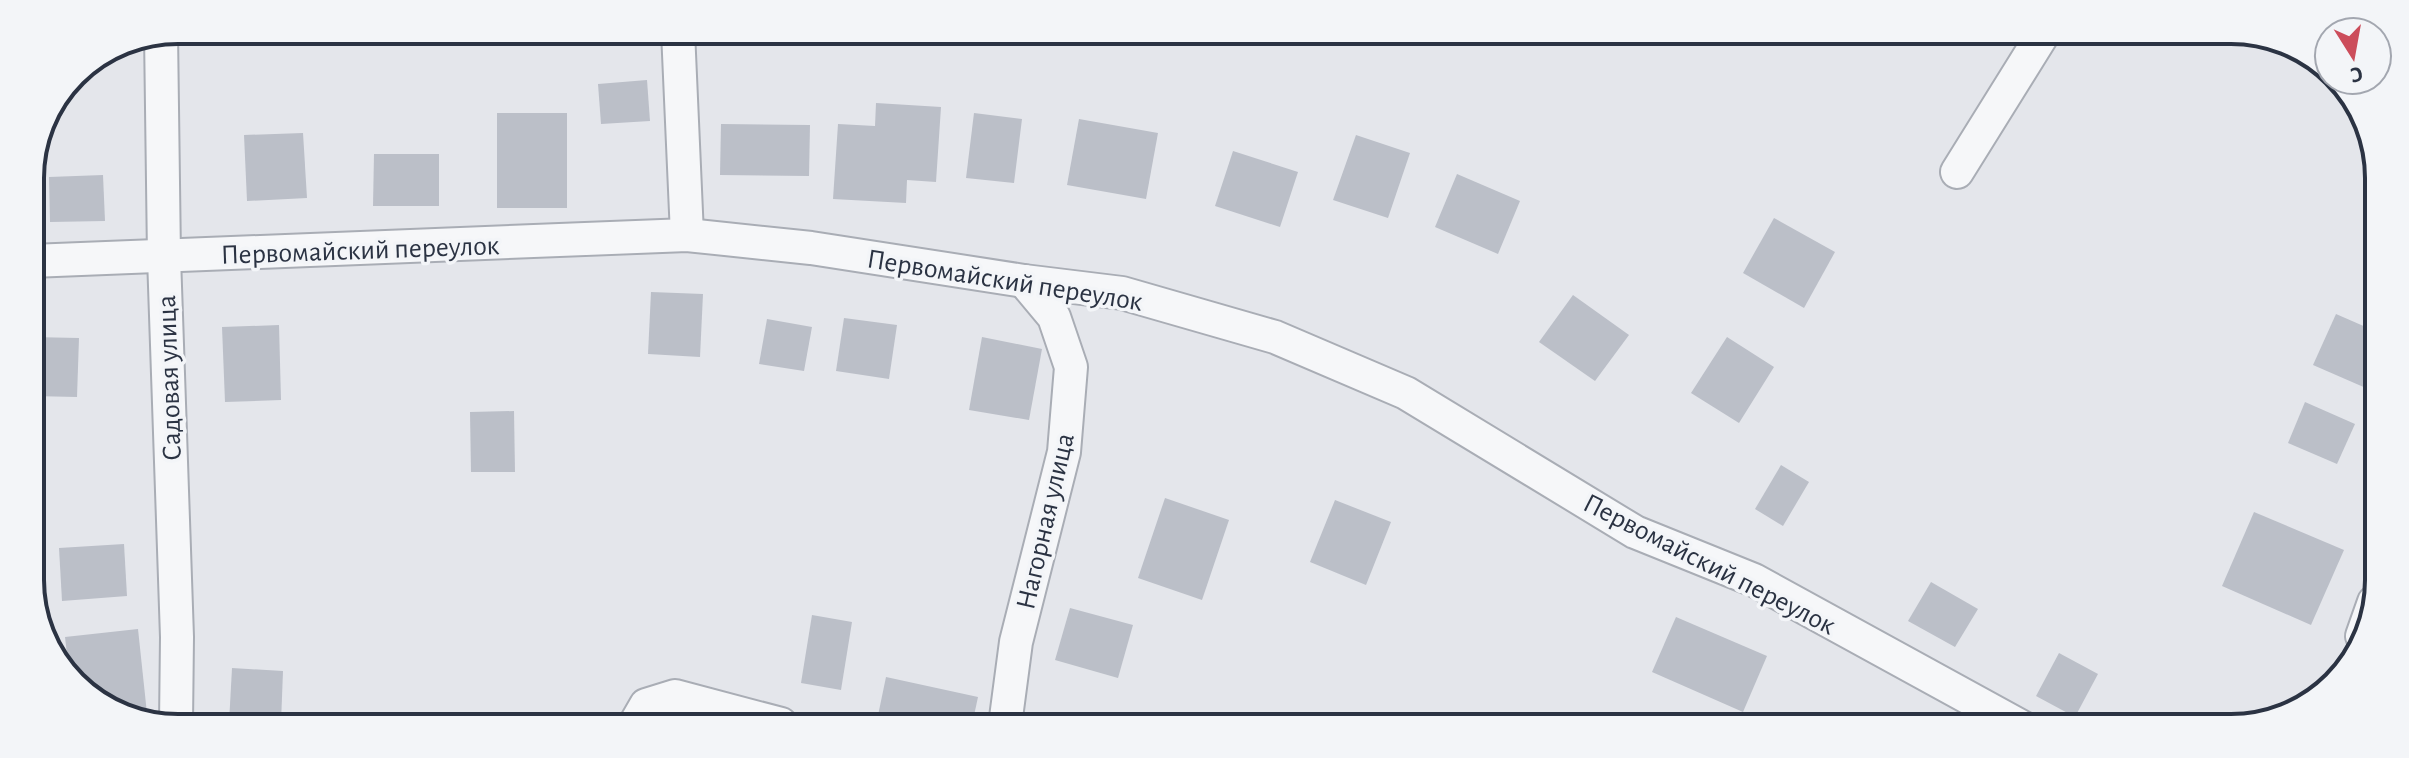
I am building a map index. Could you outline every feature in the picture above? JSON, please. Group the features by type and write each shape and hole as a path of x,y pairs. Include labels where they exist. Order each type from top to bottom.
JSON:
{"street":[{"path":"679,44 687,235"},
{"path":"1957,172 2037,44"},
{"name":"Садовая улица","path":"161,46 164,257 177,637 176,714"},
{"name":"Первомайский переулок","path":"44,261 687,235 811,248 1122,293 1275,337 1406,393 1635,532 1754,580 1998,714"},
{"name":"Нагорная улица","path":"1006,714 1016,642 1064,452 1071,367 1054,317 1024,281"},
{"path":"641,714 646,705 675,696 743,714"}],"building":[{"path":"647,80 650,121 601,124 598,84"},
{"path":"876,103 941,107 936,182 907,180 906,203 833,199 838,124 875,126"},
{"path":"497,113 567,113 567,208 497,208"},
{"path":"974,113 1022,119 1014,183 966,178"},
{"path":"1079,119 1158,133 1146,199 1067,185"},
{"path":"721,124 810,125 809,176 720,175"},
{"path":"303,133 307,198 247,201 244,135"},
{"path":"1356,135 1410,153 1388,218 1333,200"},
{"path":"1233,151 1298,172 1280,227 1215,206"},
{"path":"374,154 439,154 439,206 373,206"},
{"path":"1457,174 1520,201 1498,254 1435,227"},
{"path":"103,175 105,221 50,222 49,177"},
{"path":"1774,218 1835,252 1804,308 1743,273"},
{"path":"651,292 703,294 700,357 648,354"},
{"path":"1573,295 1629,335 1595,381 1539,342"},
{"path":"2336,314 2365,327 2365,388 2313,365"},
{"path":"844,318 897,325 889,379 836,371"},
{"path":"767,319 812,327 804,371 759,364"},
{"path":"279,325 281,400 225,402 222,327"},
{"path":"44,337 79,338 77,397 44,396"},
{"path":"982,337 1042,349 1029,420 969,410"},
{"path":"1727,337 1774,367 1739,423 1691,393"},
{"path":"2305,402 2355,424 2337,464 2288,443"},
{"path":"514,411 515,472 471,472 470,412"},
{"path":"1781,465 1809,482 1783,526 1755,509"},
{"path":"1165,498 1229,520 1202,600 1138,578"},
{"path":"1335,500 1391,522 1366,585 1310,562"},
{"path":"2254,512 2344,550 2311,625 2222,586"},
{"path":"124,544 127,596 62,601 59,548"},
{"path":"1931,582 1978,609 1955,647 1908,621"},
{"path":"1070,608 1133,625 1118,678 1055,660"},
{"path":"812,615 852,622 841,690 801,683"},
{"path":"1676,617 1767,656 1743,712 1652,672"},
{"path":"138,629 147,710 127,704 90,681 67,654 65,637"},
{"path":"2059,653 2098,674 2077,714 2069,714 2036,696"},
{"path":"232,668 283,671 281,714 229,714"},
{"path":"886,677 978,697 974,714 878,714"}]}
